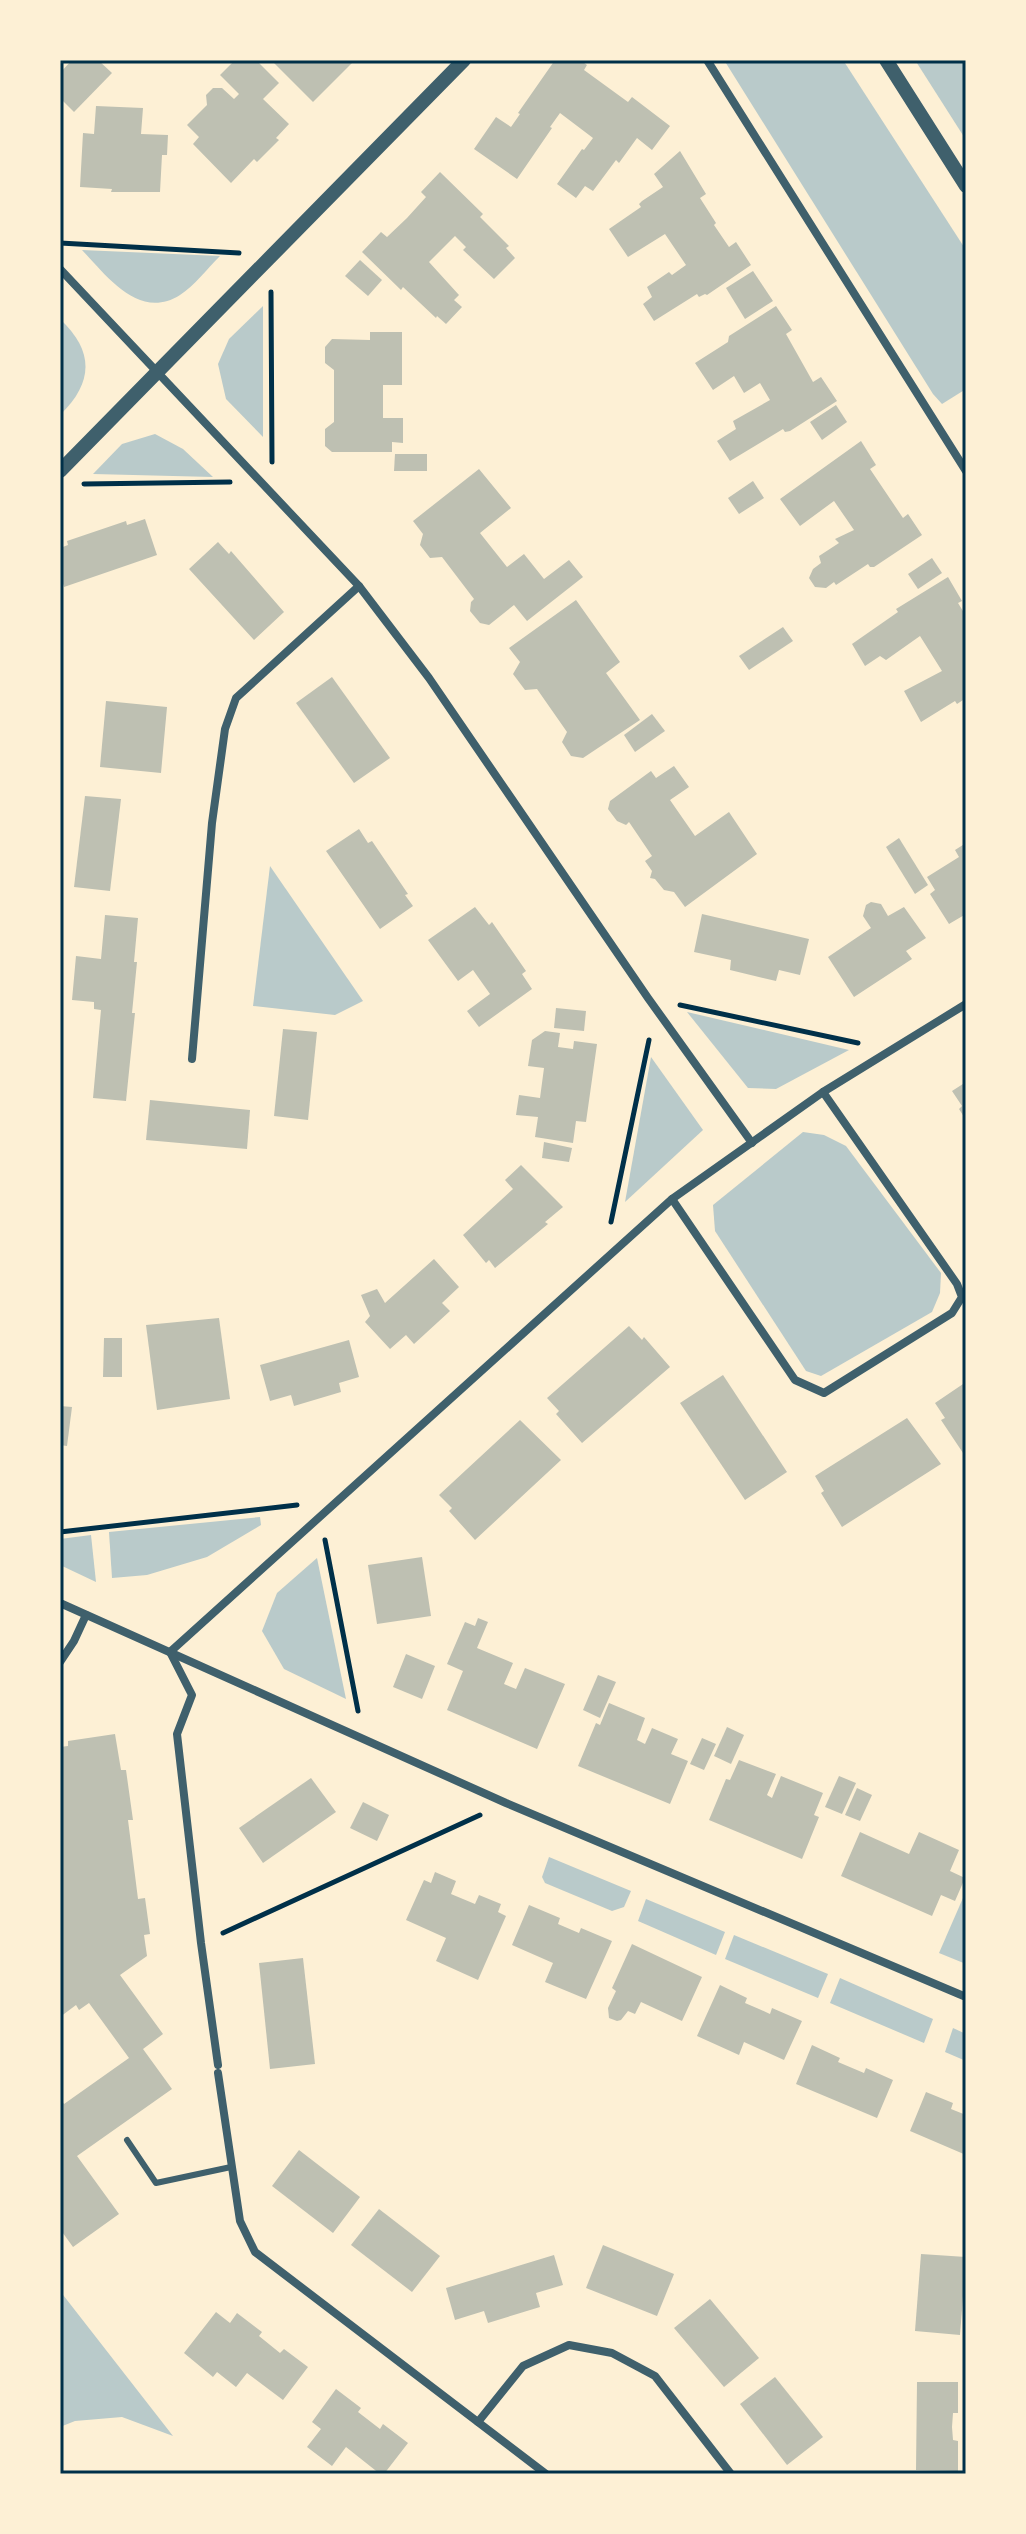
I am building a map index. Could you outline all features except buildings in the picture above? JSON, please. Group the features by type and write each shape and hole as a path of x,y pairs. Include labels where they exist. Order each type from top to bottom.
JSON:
{"street":[{"path":"60,471 464,60"},
{"path":"707,60 966,471"},
{"path":"886,60 966,186"},
{"path":"60,269 359,586 429,678 648,998 752,1143"},
{"path":"192,1059 212,823 225,729 236,698 359,586"},
{"path":"170,1652 672,1199 823,1092 966,1004"},
{"path":"672,1199 795,1380 824,1393 952,1313 964,1297 957,1284 823,1092"},
{"path":"60,1603 506,1803 966,1997"},
{"path":"60,1662 86,1615"},
{"path":"170,1652 192,1695 177,1734 201,1943 240,2221 255,2252 546,2474"},
{"path":"478,2422 523,2366 569,2345 612,2353 655,2376 731,2474"}],"lane":[{"path":"127,2140 156,2183 231,2167"}],"path":[{"path":"60,243 271,255 272,491"},
{"path":"76,485 263,482"},
{"path":"648,998 891,1050"},
{"path":"602,1262 656,1008"},
{"path":"60,1532 338,1500"},
{"path":"320,1516 363,1739"},
{"path":"201,1943 506,1803"}],"shaded area":[{"path":"724,60 843,60 966,250 966,389 942,404 933,394"},
{"path":"915,60 966,60 966,140"},
{"path":"82,250 220,256 180,295 165,302 151,303 138,299 113,283"},
{"path":"263,306 263,437 226,399 218,364 229,339"},
{"path":"60,319 79,343 86,367 79,391 60,415"},
{"path":"155,434 183,449 213,477 93,474 122,444"},
{"path":"270,866 363,1001 335,1015 253,1006"},
{"path":"687,1012 849,1050 776,1089 748,1088"},
{"path":"651,1057 703,1130 625,1202"},
{"path":"803,1132 824,1135 846,1146 941,1273 940,1293 932,1312 821,1376 806,1371 715,1231 713,1205"},
{"path":"260,1517 261,1525 207,1557 147,1575 112,1578 109,1532"},
{"path":"91,1535 96,1582 60,1565 60,1539"},
{"path":"317,1558 346,1699 284,1669 262,1631 277,1593"},
{"path":"549,1857 631,1891 624,1907 612,1911 545,1883 542,1877"},
{"path":"966,1891 966,1964 939,1953"},
{"path":"646,1899 725,1932 716,1955 638,1921"},
{"path":"734,1935 828,1974 818,1998 725,1959"},
{"path":"840,1978 933,2019 924,2043 830,2003"},
{"path":"953,2028 966,2034 966,2061 945,2052"},
{"path":"60,2291 173,2436 122,2417 75,2421 60,2427"}]}
